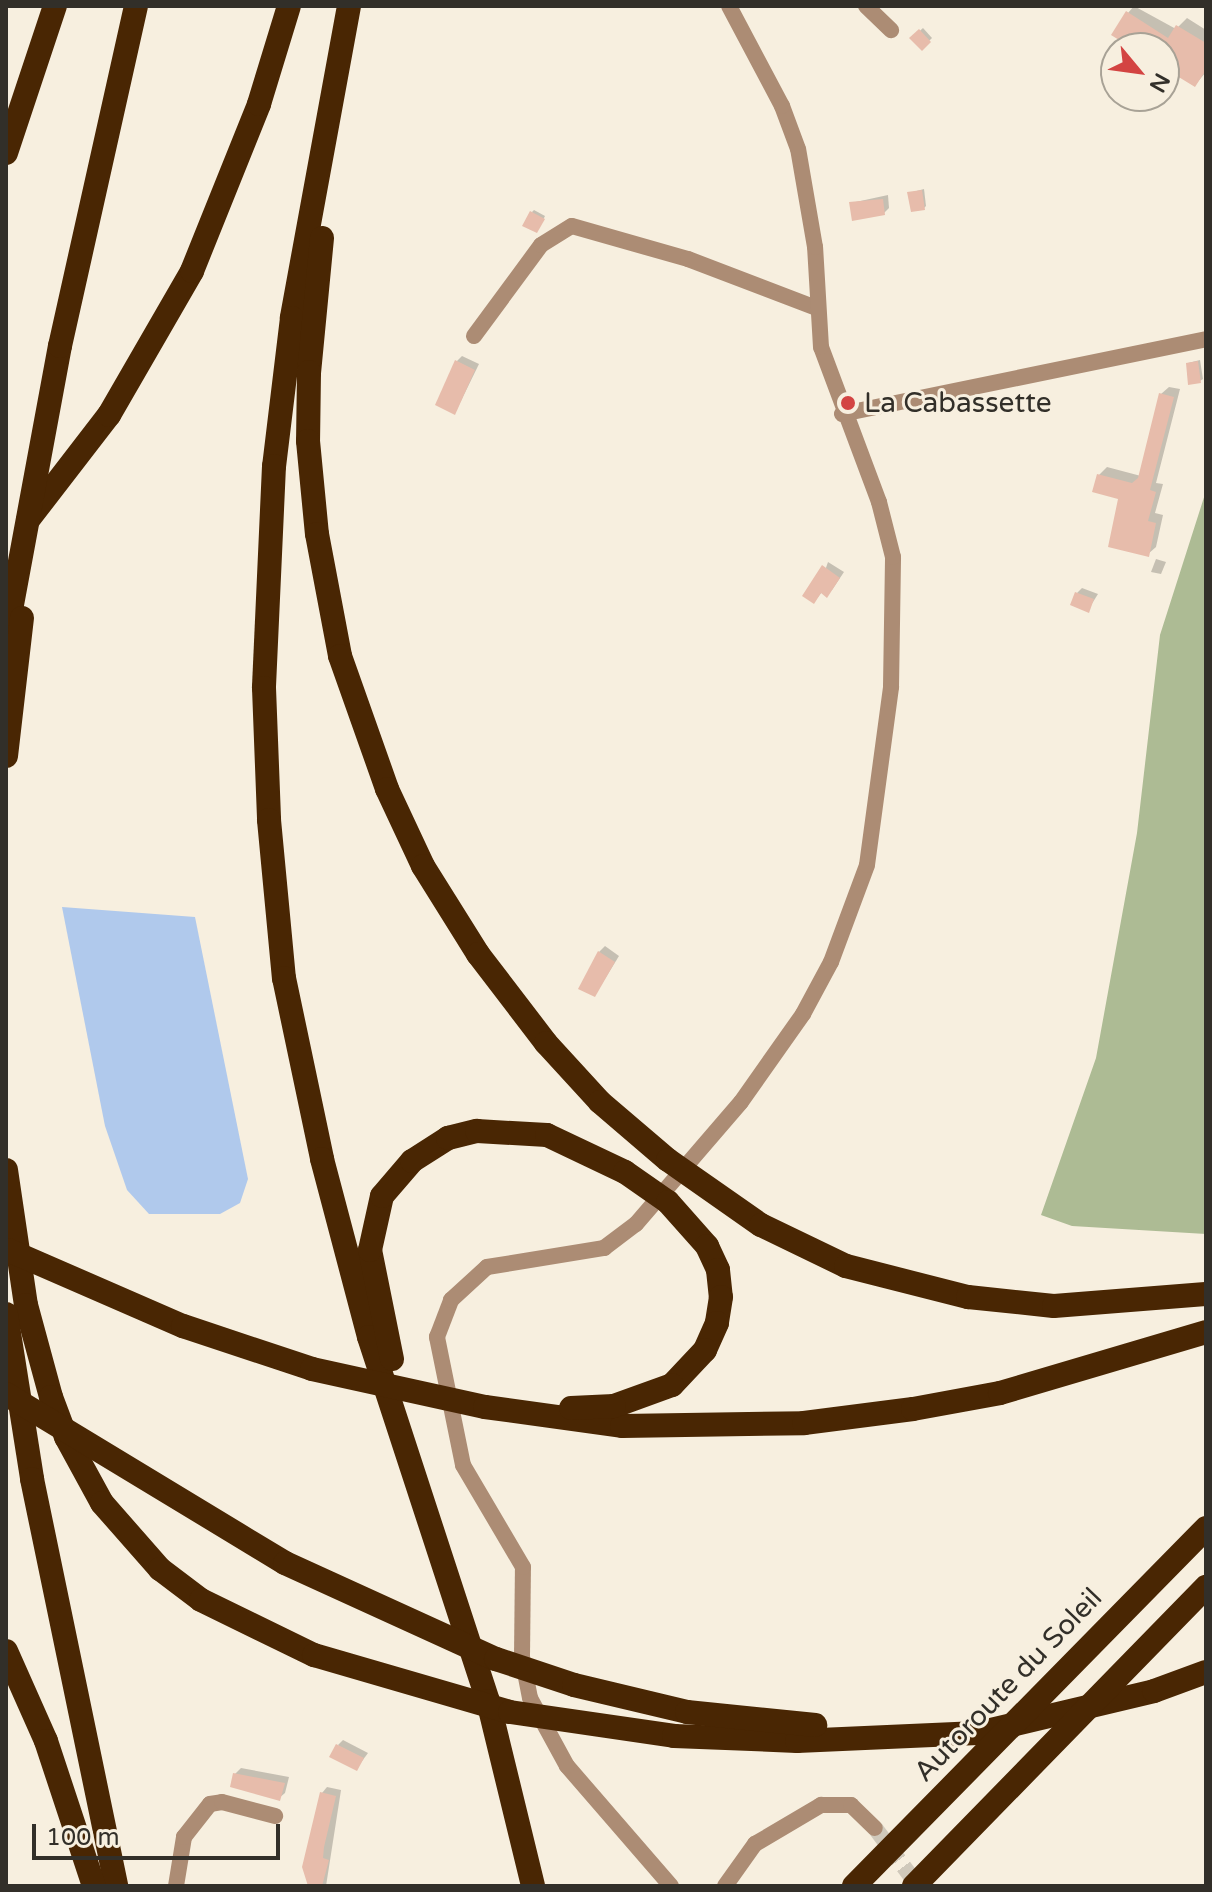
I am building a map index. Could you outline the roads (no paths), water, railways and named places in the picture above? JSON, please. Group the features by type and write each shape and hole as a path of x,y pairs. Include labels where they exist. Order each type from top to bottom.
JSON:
{"highway":[{"path":"6,153 55,6"},
{"path":"6,637 60,346 136,6"},
{"path":"6,544 93,439 192,271 259,104 289,6"},
{"path":"350,6 309,372 317,534 328,606 356,710 423,866 478,954 546,1043 640,1139 761,1225 846,1266 968,1297 1054,1306 1206,1294"},
{"path":"350,6 292,318 274,466 264,688 269,820 284,978 322,1159 369,1337 438,1544 503,1755 533,1886"},
{"path":"6,756 60,346"},
{"path":"438,1544 374,1286 370,1232 382,1196 430,1146 477,1131 518,1129 581,1148 668,1202 707,1246 718,1270 721,1297 717,1323 692,1368 643,1400 592,1408 479,1405"},
{"path":"6,1170 26,1305 51,1397 88,1480 117,1523 160,1569 201,1600 265,1634 359,1671 441,1695 588,1726 754,1740 915,1731 1042,1716 1198,1675"},
{"path":"6,1249 183,1326 312,1369 479,1405 622,1426 804,1423 1000,1393 1206,1332"},
{"path":"6,1314 32,1479 116,1886"},
{"path":"6,1394 285,1563 407,1622 574,1685 747,1722 915,1731"},
{"name":"Autoroute du Soleil","path":"859,1881 1206,1528"},
{"path":"914,1886 1206,1587"},
{"path":"6,1651 46,1741 94,1886"}],"street":[{"path":"671,1886 567,1766 530,1698 522,1657 523,1567 463,1465 437,1350 451,1300 487,1267 604,1248 636,1224 711,1139 772,1060 831,962 860,888 877,809 891,687 895,580 879,502 842,414 821,347 816,308 815,247 798,149 782,106 729,6"},
{"path":"866,6 891,30"},
{"path":"474,336 541,245 572,226 688,259 816,308"},
{"path":"842,414 1206,339"},
{"path":"176,1886 184,1837 210,1804 222,1802 275,1816"},
{"path":"725,1886 755,1844 821,1805 851,1805 875,1828"}],"water":[{"path":"62,907 195,917 248,1179 240,1203 220,1214 149,1214 127,1190 105,1126"}],"tunnel":[{"path":"875,1828 918,1886"}],"place":[{"name":"La Cabassette","path":"848,403"}]}
